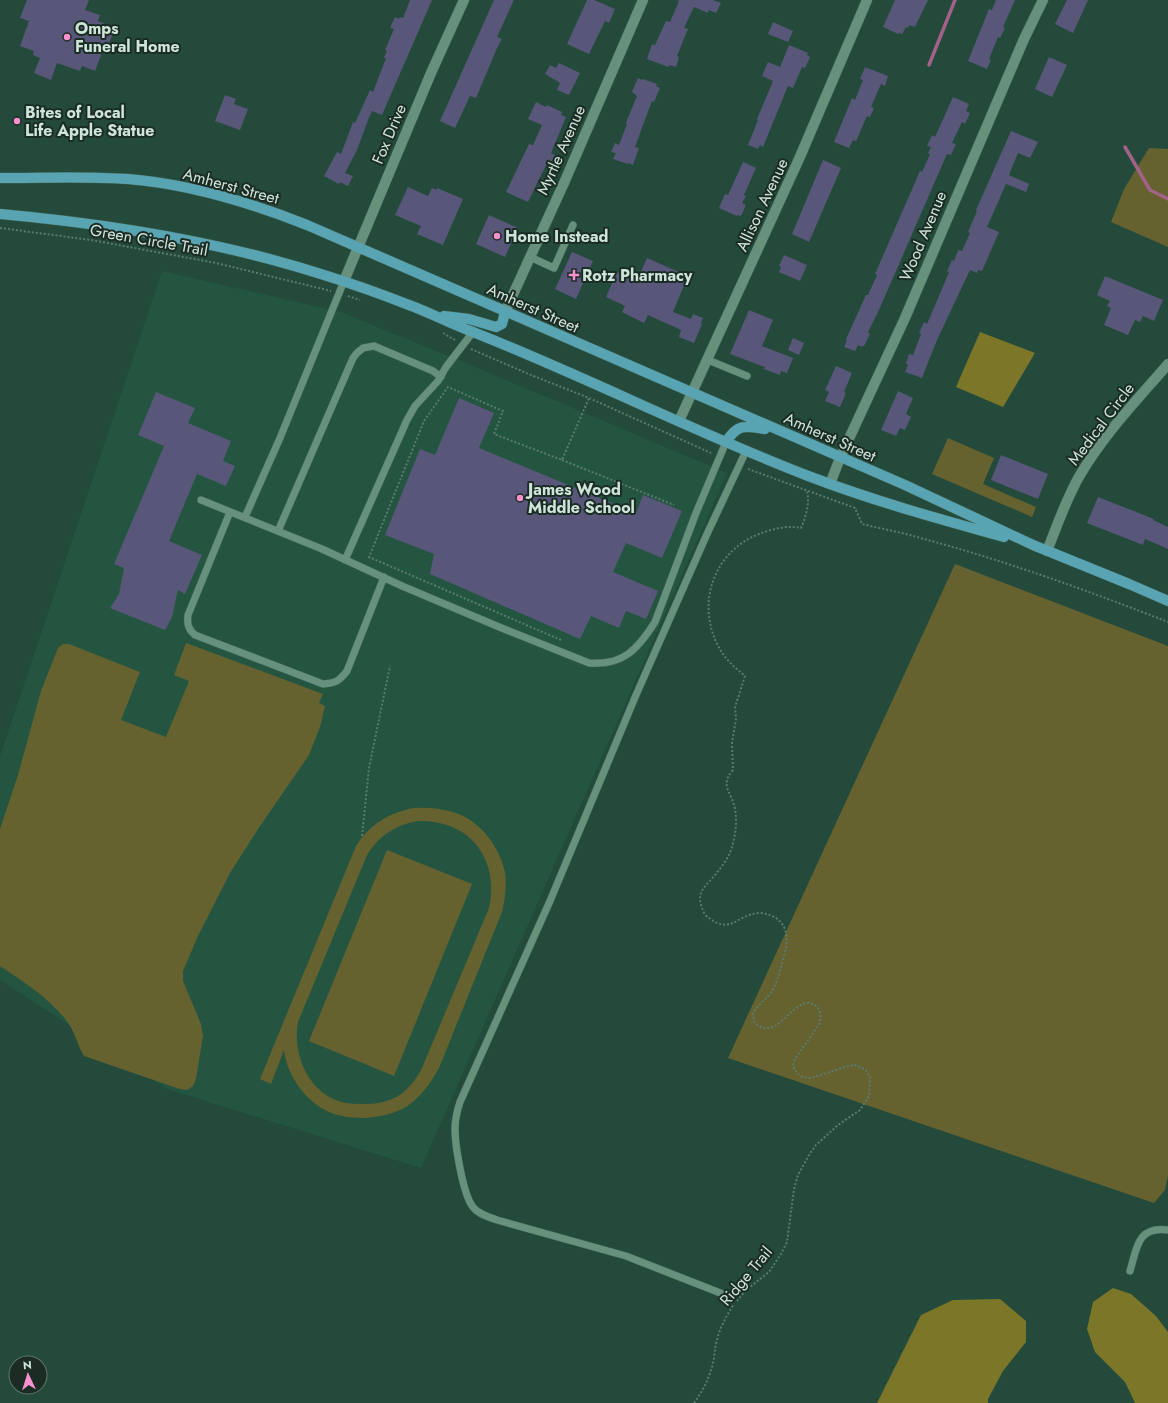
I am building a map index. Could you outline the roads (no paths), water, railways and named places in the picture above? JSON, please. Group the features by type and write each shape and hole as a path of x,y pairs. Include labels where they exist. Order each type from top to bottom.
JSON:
{"main road":[{"name":"Amherst Street","path":"0,178 111,178 150,182 191,188 265,209 358,247 905,486 1033,545 1168,601"},
{"name":"Amherst Street","path":"0,214 118,227 185,240 248,254 344,281 409,304 726,442 830,484 913,512 1033,545"},
{"path":"433,315 469,319 496,327 502,324 505,312"},
{"path":"726,442 735,430 744,426 781,432"}],"street":[{"name":"Fox Drive","path":"344,281 431,74 464,0"},
{"name":"Myrtle Avenue","path":"505,312 564,183 643,0"},
{"name":"Allison Avenue","path":"679,421 800,159 867,0"},
{"name":"Wood Avenue","path":"830,484 840,458 905,318 1024,39 1043,0"},
{"name":"Medical Circle","path":"1047,551 1068,499 1097,448 1168,364"}],"lane":[{"path":"530,257 554,268 573,225"},
{"path":"245,518 280,438 344,281"},
{"path":"345,560 407,420 415,406 441,377 446,367 473,332"},
{"path":"278,531 353,358 357,352 363,348 374,346 433,371 441,377"},
{"path":"708,360 747,376"},
{"path":"201,500 278,531 504,629 588,663 600,664 618,660 634,650 646,637 655,622 696,513 726,442"},
{"path":"728,1296 626,1256 486,1216 473,1208 468,1200 458,1159 455,1130 456,1116 460,1102 550,901 636,695 746,450"},
{"path":"230,512 188,615 187,623 189,630 195,635 323,684 333,684 341,679 347,671 384,577"},
{"path":"1130,1271 1143,1236 1148,1231 1154,1229 1168,1230"}],"waterway":[{"path":"929,65 955,0"},
{"path":"1125,147 1150,190 1168,199"}],"place":[{"name":"Omps Funeral Home","path":"67,37"},
{"name":"Bites of Local Life Apple Statue","path":"17,121"},
{"name":"Home Instead","path":"497,236"},
{"name":"Rotz Pharmacy","path":"574,275"},
{"name":"James Wood Middle School","path":"520,498"}]}
